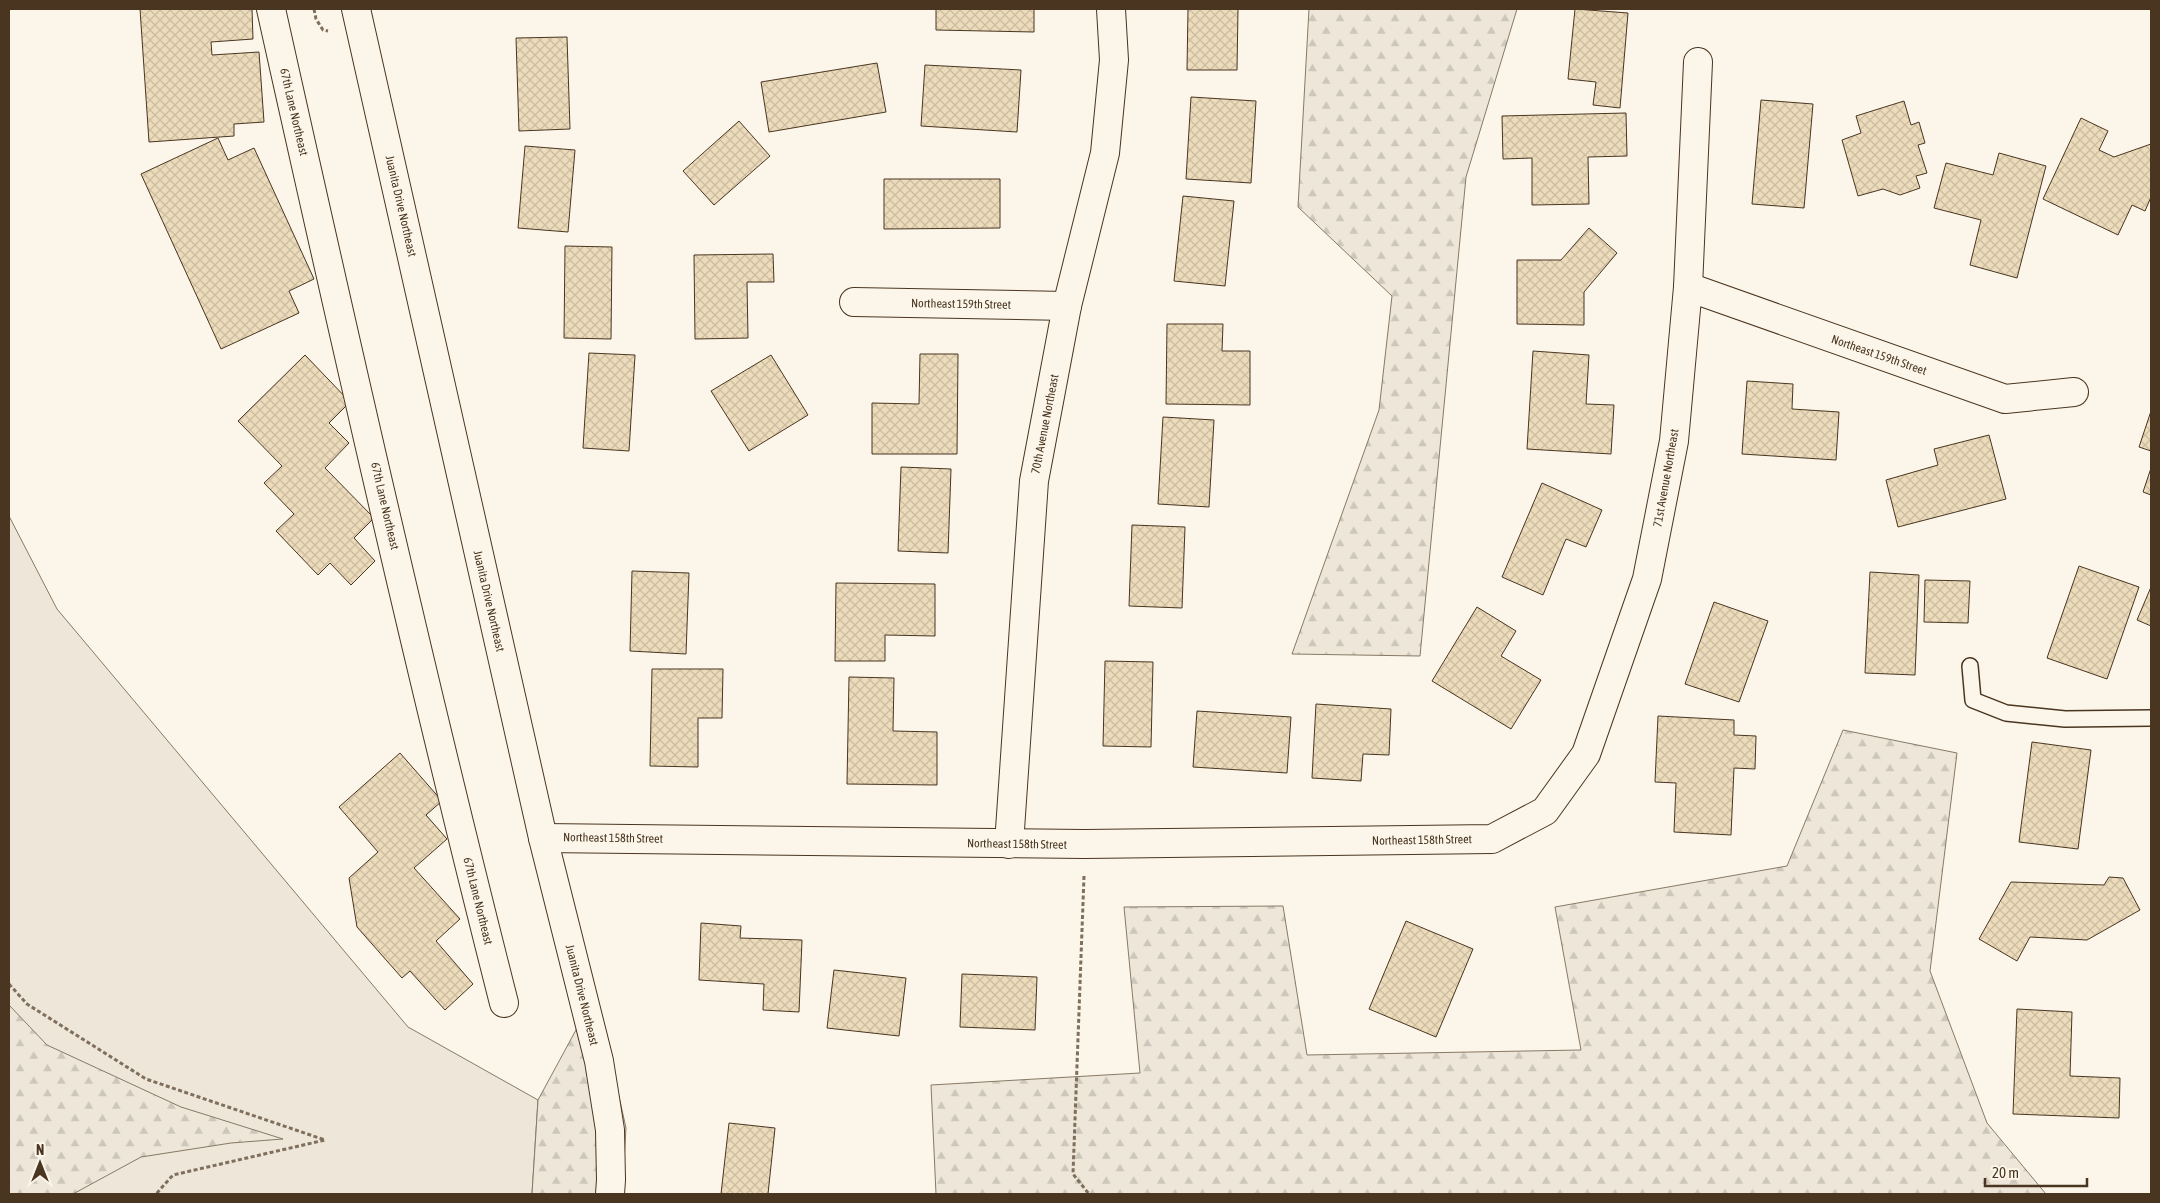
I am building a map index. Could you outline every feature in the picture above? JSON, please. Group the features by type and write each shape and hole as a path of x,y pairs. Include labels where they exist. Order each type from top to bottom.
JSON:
{"street":[{"name":"67th Lane Northeast","path":"271,9 339,313 457,818 504,1003"},
{"name":"Juanita Drive Northeast","path":"356,9 543,838 599,1061 610,1130 610,1194"},
{"name":"70th Avenue Northeast","path":"1009,844 1034,481 1067,306 1105,153 1114,60 1111,9"},
{"name":"71st Avenue Northeast","path":"1492,839 1545,811 1586,754 1647,579 1674,440 1688,287 1698,62"},
{"name":"Northeast 159th Street","path":"1688,287 2005,399 2074,392"},
{"name":"Northeast 159th Street","path":"854,302 1067,306"},
{"name":"Northeast 158th Street","path":"543,838 1009,844 1492,839"}],"lane":[{"path":"1970,666 1973,700 2006,713 2065,719 2151,718"}],"path":[{"path":"1084,873 1073,1174 1089,1194"},
{"path":"9,984 27,1004 146,1079 325,1140 173,1175 156,1194"}],"green space":[{"path":"1309,9 1517,9 1466,177 1420,656 1292,654 1379,410 1392,296 1298,207"},
{"path":"9,516 57,609 408,1027 538,1100 532,1194 9,1194"},
{"path":"1843,730 1957,753 1930,971 1987,1123 2046,1194 936,1194 931,1085 1140,1073 1124,907 1283,906 1307,1055 1581,1050 1555,907 1787,866"},
{"path":"596,993 626,1128 622,1194 532,1194 538,1100"},
{"path":"9,1005 47,1045 181,1107 283,1139 231,1143 141,1157 73,1194 9,1194"}],"building":[{"path":"140,9 252,9 253,39 211,42 212,55 259,52 264,122 234,124 234,136 149,142"},
{"path":"936,9 1034,9 1034,32 936,30"},
{"path":"1188,9 1238,9 1237,70 1187,70"},
{"path":"1575,9 1628,13 1620,108 1593,105 1596,82 1568,79"},
{"path":"567,37 570,129 519,131 516,38"},
{"path":"877,63 886,112 769,132 761,82"},
{"path":"925,65 1021,70 1017,132 921,126"},
{"path":"1191,97 1256,101 1251,183 1186,179"},
{"path":"1761,100 1813,104 1804,208 1752,204"},
{"path":"1904,101 1911,125 1919,122 1925,143 1918,145 1927,173 1916,176 1920,188 1900,195 1883,189 1858,196 1842,140 1861,133 1856,116"},
{"path":"1626,113 1627,156 1588,157 1589,204 1532,205 1532,158 1503,159 1502,116"},
{"path":"2081,118 2108,131 2099,150 2114,157 2151,144 2151,197 2145,211 2132,205 2118,235 2043,199"},
{"path":"739,121 770,156 714,205 683,171"},
{"path":"218,138 228,160 254,148 314,279 289,291 299,313 221,349 141,174"},
{"path":"525,146 575,150 568,232 518,228"},
{"path":"1999,153 2046,166 2017,278 1970,265 1981,220 1934,208 1946,163 1993,175"},
{"path":"884,179 1000,179 1000,228 884,229"},
{"path":"1183,196 1234,201 1225,286 1174,281"},
{"path":"1589,228 1617,253 1584,292 1584,325 1517,324 1517,260 1561,260"},
{"path":"565,246 612,247 611,339 564,338"},
{"path":"773,254 774,282 747,282 748,338 695,339 694,255"},
{"path":"1167,324 1223,324 1222,351 1250,351 1250,405 1166,404"},
{"path":"1533,351 1589,355 1586,404 1614,405 1611,454 1527,449"},
{"path":"589,353 635,355 629,451 583,448"},
{"path":"920,354 958,354 957,454 872,454 872,403 919,404"},
{"path":"305,355 350,402 329,423 349,443 325,468 374,518 354,538 375,561 351,585 330,563 318,575 276,531 294,514 264,483 282,466 238,421"},
{"path":"771,355 808,415 749,451 711,391"},
{"path":"1747,381 1793,384 1792,409 1839,412 1836,460 1742,454"},
{"path":"2151,411 2151,451 2139,447"},
{"path":"1163,417 1214,420 1209,507 1158,504"},
{"path":"1989,435 2006,499 1898,527 1886,480 1938,465 1934,449"},
{"path":"901,467 951,469 948,553 898,551"},
{"path":"2151,468 2151,495 2143,492"},
{"path":"1542,483 1602,510 1586,547 1566,539 1543,595 1502,577"},
{"path":"1132,525 1185,527 1182,608 1129,606"},
{"path":"2079,566 2139,587 2107,679 2047,658"},
{"path":"632,571 689,573 686,654 630,651"},
{"path":"1870,572 1919,575 1915,675 1865,673"},
{"path":"1925,580 1970,581 1968,623 1924,622"},
{"path":"836,583 935,584 935,636 885,635 885,661 835,661"},
{"path":"2151,587 2151,626 2137,620"},
{"path":"1714,602 1768,621 1739,702 1685,684"},
{"path":"1477,607 1516,631 1501,656 1541,680 1511,729 1432,681"},
{"path":"1105,661 1153,662 1151,747 1103,746"},
{"path":"652,669 723,669 722,718 698,718 698,767 650,766"},
{"path":"849,677 894,678 893,731 937,732 937,785 847,784"},
{"path":"1316,704 1391,709 1389,755 1363,754 1361,781 1312,778"},
{"path":"1197,711 1291,717 1287,773 1193,767"},
{"path":"1658,716 1734,720 1734,735 1756,736 1755,769 1734,768 1731,835 1674,832 1676,783 1655,782"},
{"path":"2032,742 2091,750 2078,849 2019,842"},
{"path":"400,753 442,801 426,815 447,839 414,868 460,919 436,941 473,984 445,1010 410,971 402,978 357,927 349,878 378,852 339,807"},
{"path":"2109,877 2123,878 2140,910 2087,940 2030,937 2017,961 1979,939 2011,882 2104,885"},
{"path":"1406,921 1473,949 1436,1037 1369,1009"},
{"path":"701,923 741,926 740,938 802,940 799,1012 763,1010 764,984 699,980"},
{"path":"834,970 906,978 899,1036 827,1028"},
{"path":"962,974 1037,977 1035,1030 960,1027"},
{"path":"2017,1009 2072,1012 2070,1076 2120,1078 2119,1118 2013,1114"},
{"path":"729,1123 775,1128 768,1194 721,1194"}]}
